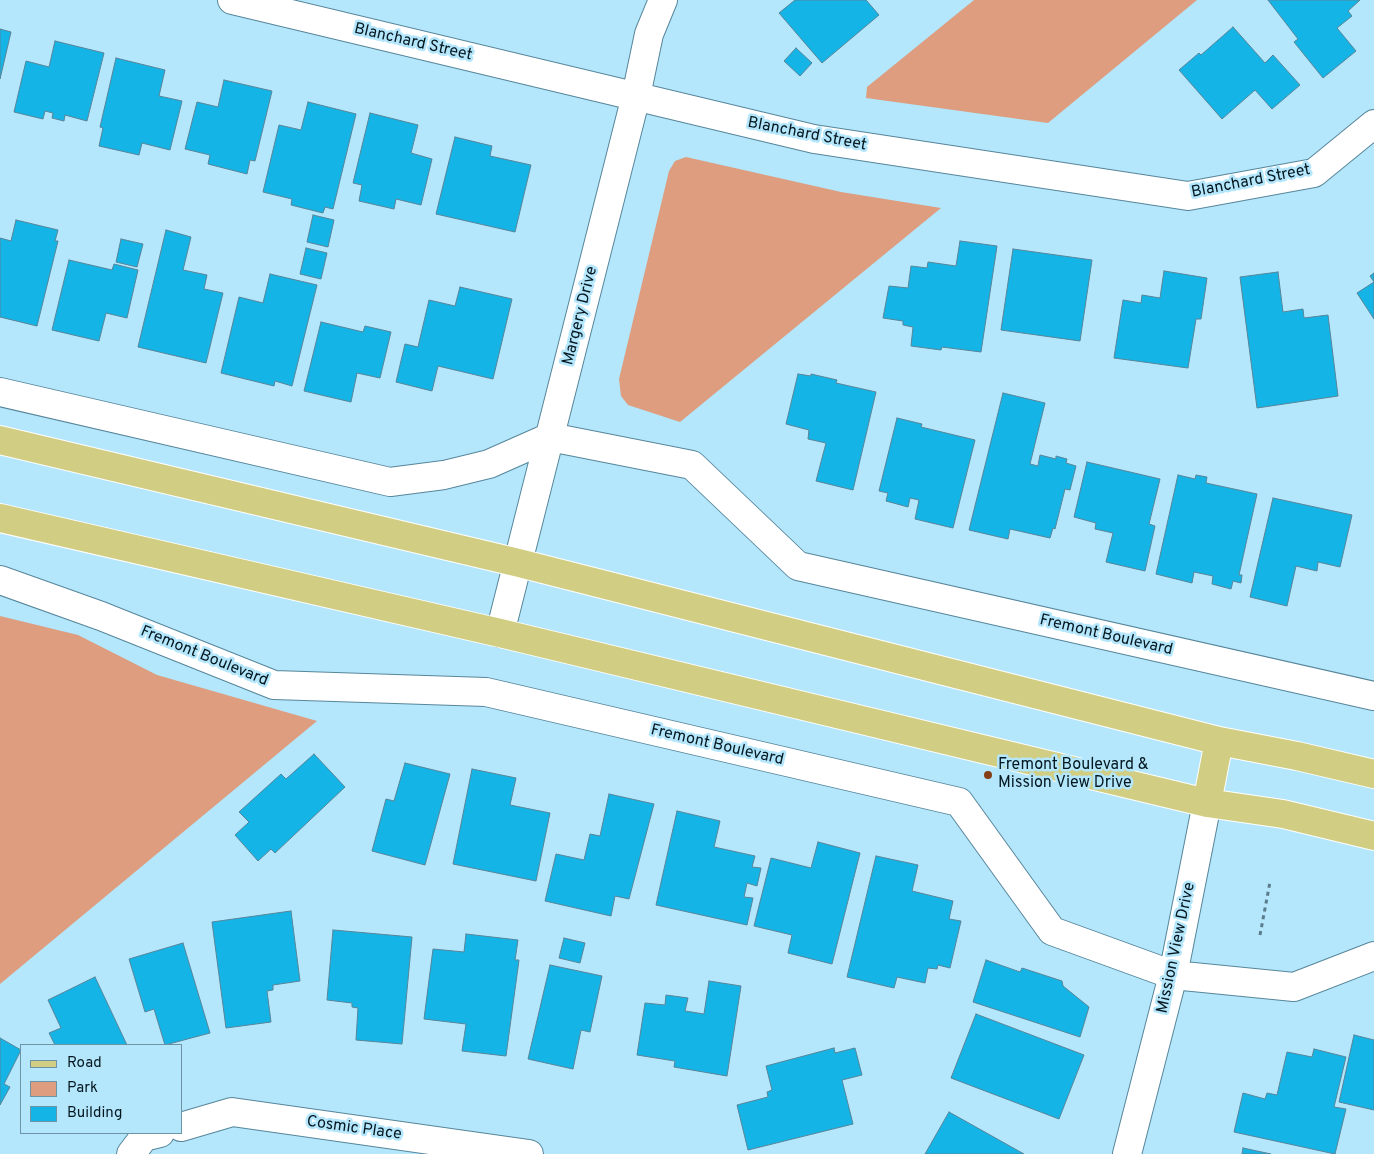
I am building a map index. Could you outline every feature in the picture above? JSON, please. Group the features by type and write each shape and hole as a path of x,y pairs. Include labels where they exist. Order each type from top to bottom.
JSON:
{"main road":[{"path":"0,440 518,563 1218,741 1374,774"},
{"path":"0,518 500,633 1207,803 1283,814 1374,836"},
{"name":"Mission View Drive","path":"1207,803 1218,741"}],"street":[{"name":"Margery Drive","path":"500,633 650,34 663,0"},
{"name":"Blanchard Street","path":"241,1 814,139 1188,196 1314,173 1374,124"},
{"path":"0,392 390,482 444,475 489,464 550,437"},
{"name":"Fremont Boulevard","path":"550,437 692,466 798,566 1374,696"},
{"name":"Fremont Boulevard","path":"0,580 101,616 274,686 486,692 959,802 1052,931 1173,975 1294,987 1374,956"},
{"name":"Mission View Drive","path":"1127,1154 1173,975 1207,803"},
{"name":"Cosmic Place","path":"182,1127 232,1112 529,1154"},
{"path":"131,1154 144,1137 156,1134"}],"path":[{"path":"1260,935 1270,882"}],"green space":[{"path":"974,0 1197,0 1048,123 866,98 867,87"},
{"path":"686,157 841,192 941,208 680,422 628,405 621,396 619,379 669,171 675,161"},
{"path":"0,616 78,635 157,675 317,721 0,984"}],"building":[{"path":"795,0 866,0 879,15 822,63 779,13"},
{"path":"1268,0 1360,0 1348,11 1352,16 1337,28 1356,51 1323,78 1294,42 1298,39"},
{"path":"1233,27 1265,63 1273,55 1300,85 1272,109 1255,90 1222,119 1179,70 1199,53 1201,55"},
{"path":"0,29 11,32 0,79"},
{"path":"55,41 104,53 87,121 65,115 64,121 52,118 53,113 45,111 43,119 14,112 26,61 49,67"},
{"path":"796,48 812,63 800,76 784,61"},
{"path":"116,58 165,70 159,96 182,101 170,150 142,143 139,155 99,146 103,128 100,127"},
{"path":"224,80 272,91 255,161 250,160 247,174 208,164 210,155 185,149 197,102 218,107"},
{"path":"308,102 356,114 333,209 325,207 323,213 291,205 292,199 263,192 279,125 301,130"},
{"path":"370,113 418,125 411,153 432,159 421,205 396,199 394,209 359,201 362,185 353,183"},
{"path":"455,137 492,146 490,156 531,165 515,232 436,214"},
{"path":"313,215 334,220 328,247 307,242"},
{"path":"16,220 58,230 55,241 58,241 37,326 0,317 0,238 11,241"},
{"path":"166,230 191,237 183,270 207,275 204,289 223,293 206,363 138,347"},
{"path":"121,239 143,244 137,267 116,262"},
{"path":"960,241 997,246 981,352 942,347 941,350 911,346 913,327 903,325 903,321 883,318 889,286 908,288 911,266 927,268 928,262 956,266"},
{"path":"306,248 327,253 321,279 300,274"},
{"path":"1013,249 1092,260 1080,341 1001,330"},
{"path":"69,260 112,270 114,264 138,270 127,318 106,313 99,341 52,330"},
{"path":"1164,271 1207,278 1201,319 1196,319 1188,368 1114,358 1123,300 1141,303 1142,295 1160,298"},
{"path":"1278,272 1283,312 1303,309 1304,318 1328,315 1338,396 1257,408 1240,277"},
{"path":"1374,273 1374,282 1370,276"},
{"path":"270,274 317,285 292,386 275,381 274,386 221,373 239,297 263,303"},
{"path":"1374,282 1374,319 1357,293"},
{"path":"460,287 512,299 493,379 438,366 432,391 396,382 405,344 418,347 429,300 455,306"},
{"path":"321,322 363,332 365,326 391,332 380,378 357,373 351,402 304,391"},
{"path":"798,374 811,376 811,374 837,380 836,383 876,392 853,490 816,481 826,443 808,439 809,430 786,424"},
{"path":"1003,393 1045,403 1030,464 1038,466 1040,455 1056,459 1056,456 1067,459 1066,463 1076,466 1070,490 1065,489 1055,529 1053,528 1050,538 1010,529 1008,539 969,530"},
{"path":"897,418 922,424 921,427 975,440 953,528 915,519 919,500 910,498 908,507 886,501 888,493 879,491"},
{"path":"1087,462 1160,479 1149,524 1155,526 1145,571 1106,562 1113,533 1095,529 1096,523 1074,517"},
{"path":"1178,475 1195,479 1196,475 1207,477 1206,483 1257,494 1239,575 1242,575 1241,583 1233,581 1231,589 1212,584 1213,576 1194,572 1192,583 1156,574"},
{"path":"1273,498 1352,515 1340,567 1318,562 1317,571 1296,566 1287,606 1250,597"},
{"path":"314,754 345,787 275,853 271,849 258,861 235,835 249,822 239,812 281,774 286,779"},
{"path":"405,763 450,774 425,865 372,851 386,799 394,801"},
{"path":"472,769 516,778 510,805 550,813 536,881 453,864"},
{"path":"609,794 654,804 629,899 615,896 611,916 545,901 556,854 584,860 590,834 600,836"},
{"path":"677,811 720,821 714,847 755,856 752,867 761,868 757,886 747,883 744,897 753,898 747,925 656,905"},
{"path":"818,842 860,853 832,964 788,953 792,935 754,926 771,858 811,868"},
{"path":"876,856 918,865 912,891 953,901 949,919 961,921 950,968 938,965 937,969 928,968 925,983 897,977 894,988 847,977"},
{"path":"291,911 300,981 273,985 273,990 267,991 271,1022 226,1028 212,922"},
{"path":"333,930 412,937 402,1044 356,1040 358,1008 352,1007 352,1003 327,1000"},
{"path":"466,934 518,940 515,960 519,960 506,1056 462,1051 466,1024 424,1019 433,949 464,952"},
{"path":"564,938 585,943 580,963 559,958"},
{"path":"183,943 210,1033 165,1044 154,1009 145,1012 129,959"},
{"path":"986,960 1020,972 1022,968 1062,981 1063,986 1089,1007 1080,1037 973,1002"},
{"path":"550,965 602,976 590,1032 581,1030 573,1069 528,1059"},
{"path":"95,977 127,1044 54,1044 49,1033 61,1028 48,1000"},
{"path":"709,981 741,986 727,1076 674,1067 675,1061 637,1055 645,1003 665,1005 666,995 688,998 685,1011 704,1014"},
{"path":"976,1014 1084,1055 1059,1119 951,1078"},
{"path":"1354,1035 1374,1040 1374,1110 1339,1102"},
{"path":"0,1038 20,1049 20,1052 4,1084 10,1087 0,1105"},
{"path":"834,1048 835,1053 855,1048 862,1075 842,1080 853,1124 748,1150 737,1105 768,1097 767,1092 772,1090 766,1066"},
{"path":"1314,1049 1346,1057 1334,1107 1346,1109 1335,1154 1234,1132 1243,1093 1265,1099 1267,1093 1277,1095 1287,1052 1312,1057"},
{"path":"949,1112 1024,1154 925,1154"},
{"path":"1243,1148 1271,1154 1242,1154"}],"place":[{"name":"Fremont Boulevard & Mission View Drive","path":"988,775"}]}
